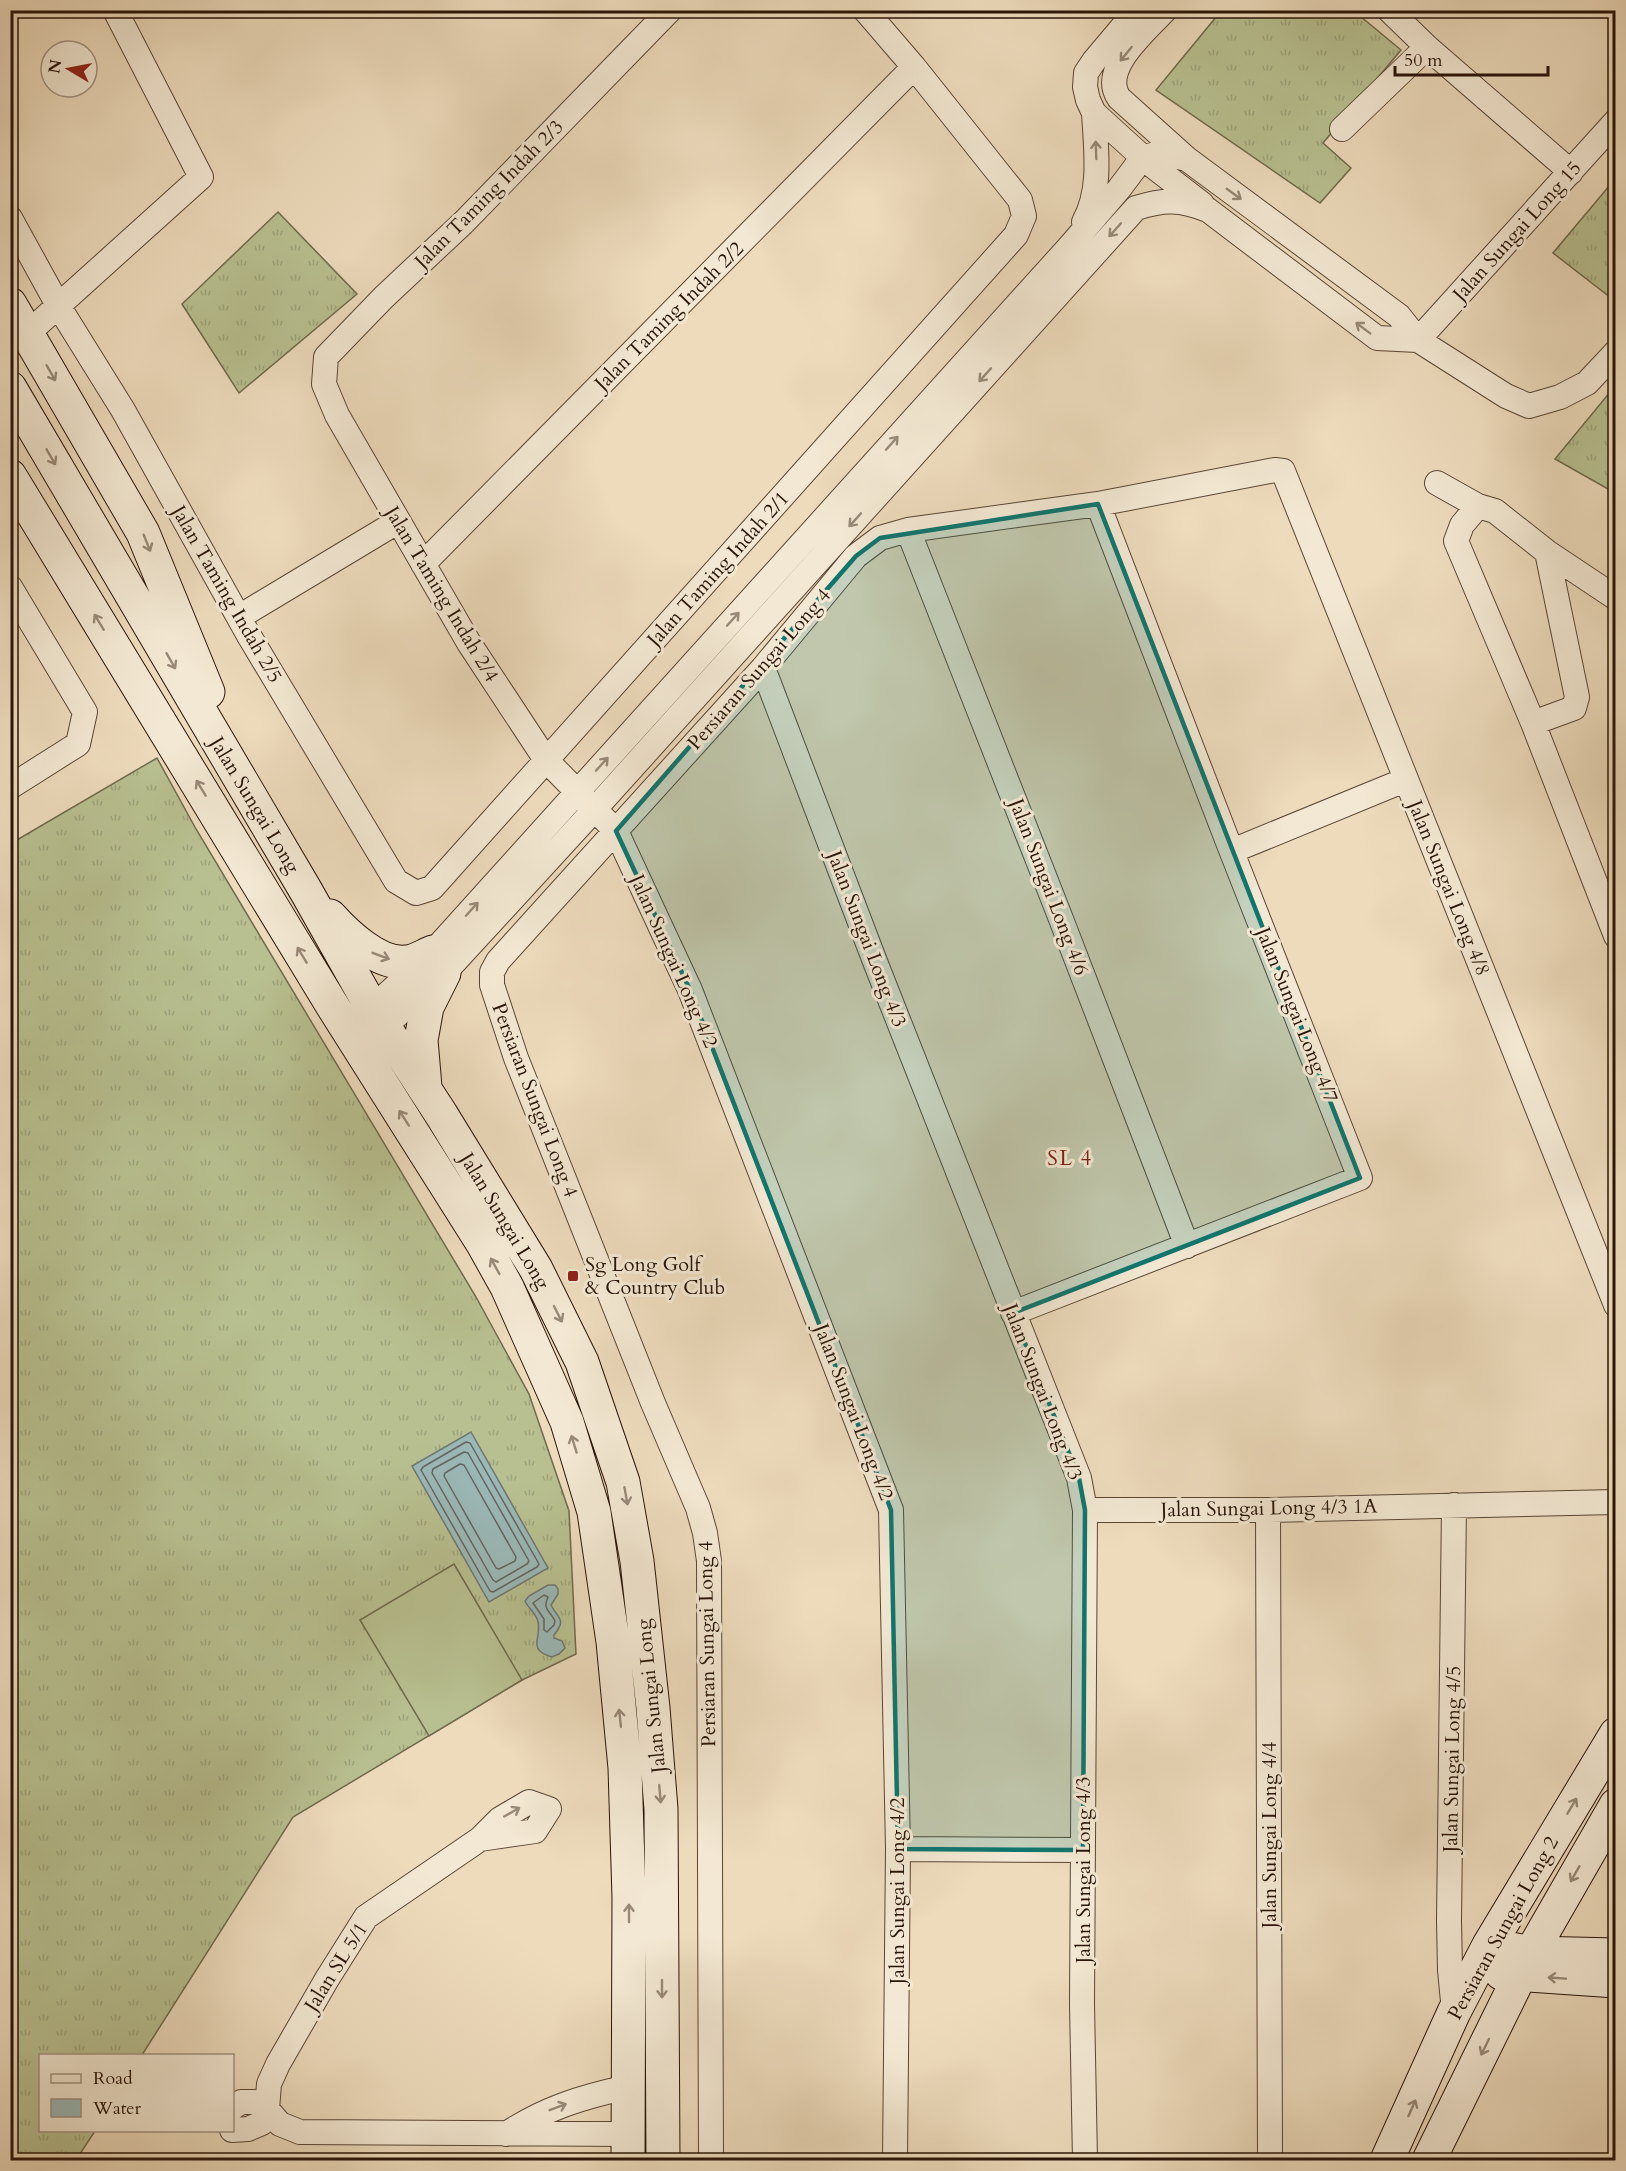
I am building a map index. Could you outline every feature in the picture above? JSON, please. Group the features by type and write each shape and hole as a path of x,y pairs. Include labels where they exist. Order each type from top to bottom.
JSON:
{"street":[{"path":"28,333 201,177 115,10"},
{"name":"Jalan Taming Indah 2/3","path":"324,384 326,357 384,297 464,222 670,10"},
{"path":"865,10 914,67"},
{"path":"1071,245 1088,215 1097,182 1094,113 1085,87 1086,73 1137,10"},
{"path":"1165,10 1122,58 1115,70 1113,81 1114,91 1155,153 1208,210 1377,338 1418,340"},
{"path":"1389,10 1427,47 1571,172"},
{"path":"1342,129 1427,47"},
{"name":"Jalan Taming Indah 2/1","path":"396,881 417,893 432,888 1016,235 1024,216 1020,200 914,67"},
{"name":"Jalan Taming Indah 2/2","path":"423,564 914,67"},
{"path":"1094,113 1155,153 1187,159 1399,316 1418,340 1506,396 1529,406 1560,397 1587,383 1616,352"},
{"name":"Jalan Sungai Long 15","path":"1418,340 1616,121"},
{"path":"371,1029 594,810 1136,208 1155,153"},
{"path":"425,1091 421,1040 438,963 576,793 1119,189 1155,153"},
{"path":"1136,208 1170,200 1185,201 1208,210"},
{"name":"Jalan Taming Indah 2/5","path":"10,218 59,307 123,410 239,617 396,881"},
{"path":"10,304 143,533 253,802"},
{"name":"Jalan Taming Indah 2/4","path":"324,384 337,415 469,643 546,760 576,793"},
{"name":"Jalan Sungai Long","path":"10,388 306,891 371,1029 507,1287 567,1422 594,1512 613,1642 625,1768 629,1898 628,2147"},
{"name":"Persiaran Sungai Long 4","path":"711,2160 709,1562 705,1533 698,1508 653,1403 516,1058 492,985 492,972 498,962 763,668 856,556 880,538 908,530 1098,504 1275,470 1283,471"},
{"name":"Jalan Sungai Long 4/8","path":"1283,471 1616,1305"},
{"name":"Jalan Sungai Long","path":"10,476 332,1005 371,1029 425,1091 536,1269 582,1362 623,1482 637,1561 662,1809 663,2160"},
{"path":"1437,483 1478,506 1495,511 1547,552 1616,598"},
{"name":"Jalan Sungai Long 4/7","path":"1013,1313 1360,1178 1098,504"},
{"path":"1478,506 1462,525 1456,541 1533,723 1616,936"},
{"path":"239,617 398,522"},
{"name":"Jalan Sungai Long 4/6","path":"908,530 1056,904 1187,1246"},
{"path":"1533,723 1574,708 1577,697 1547,552"},
{"path":"10,586 85,712 78,744 10,787"},
{"name":"Jalan Sungai Long 4/3","path":"763,668 1078,1478 1085,1510 1082,2004 1085,2160"},
{"path":"1232,851 1405,780"},
{"name":"Jalan Sungai Long 4/2","path":"576,793 616,831 690,990 891,1510 898,1849 895,2160"},
{"path":"306,891 340,927 378,957 406,962 438,963"},
{"path":"454,1137 457,1154 447,1176 487,1191"},
{"name":"Jalan Sungai Long 4/3 1A","path":"1085,1510 1268,1510 1616,1502"},
{"name":"Jalan Sungai Long 4/5","path":"1454,1505 1449,1941 1454,2012"},
{"name":"Jalan Sungai Long 4/4","path":"1268,1510 1270,2160"},
{"name":"Persiaran Sungai Long 2","path":"1388,2160 1454,2012 1483,1958 1616,1734"},
{"name":"Persiaran Sungai Long 2","path":"1429,2160 1526,1964 1616,1806"},
{"name":"Jalan SL 5/1","path":"267,2109 269,2084 278,2064 366,1917 480,1839"},
{"path":"898,1849 1083,1850"},
{"path":"1553,1913 1555,1930 1566,1947 1576,1954"},
{"path":"1526,1964 1576,1954 1616,1955"},
{"path":"1483,1958 1616,1981"},
{"path":"506,2134 533,2117 557,2107 592,2094 628,2087"},
{"path":"234,2107 241,2102 254,2102 267,2109 280,2124 300,2132 506,2134 628,2147"},
{"path":"234,2130 248,2129 262,2123 267,2109"}],"highlighted area":[{"path":"1098,504 1360,1178 1013,1313 1079,1478 1085,1510 1083,1850 898,1849 891,1510 690,990 616,831 856,556 880,538"}],"green space":[{"path":"1221,11 1354,11 1401,50 1323,143 1351,168 1320,203 1156,90"},
{"path":"1615,179 1615,301 1553,253"},
{"path":"278,212 357,294 239,393 182,304"},
{"path":"1615,386 1615,493 1555,459"},
{"path":"157,758 196,829 476,1297 529,1394 569,1511 576,1654 522,1680 293,1817 143,2054 39,2054 39,2132 94,2132 76,2160 11,2160 10,844"},
{"path":"454,1564 522,1680 429,1736 360,1620"}],"water":[{"path":"471,1432 548,1568 489,1602 412,1466"},
{"path":"548,1585 555,1585 558,1589 558,1594 551,1605 561,1622 554,1638 562,1641 565,1648 552,1657 539,1651 537,1647 539,1628 537,1619 525,1601 529,1596"}],"place":[{"name":"Sg Long Golf & Country Club","path":"573,1276"}],"district":[{"name":"SL 4","path":"1070,1158"}]}
